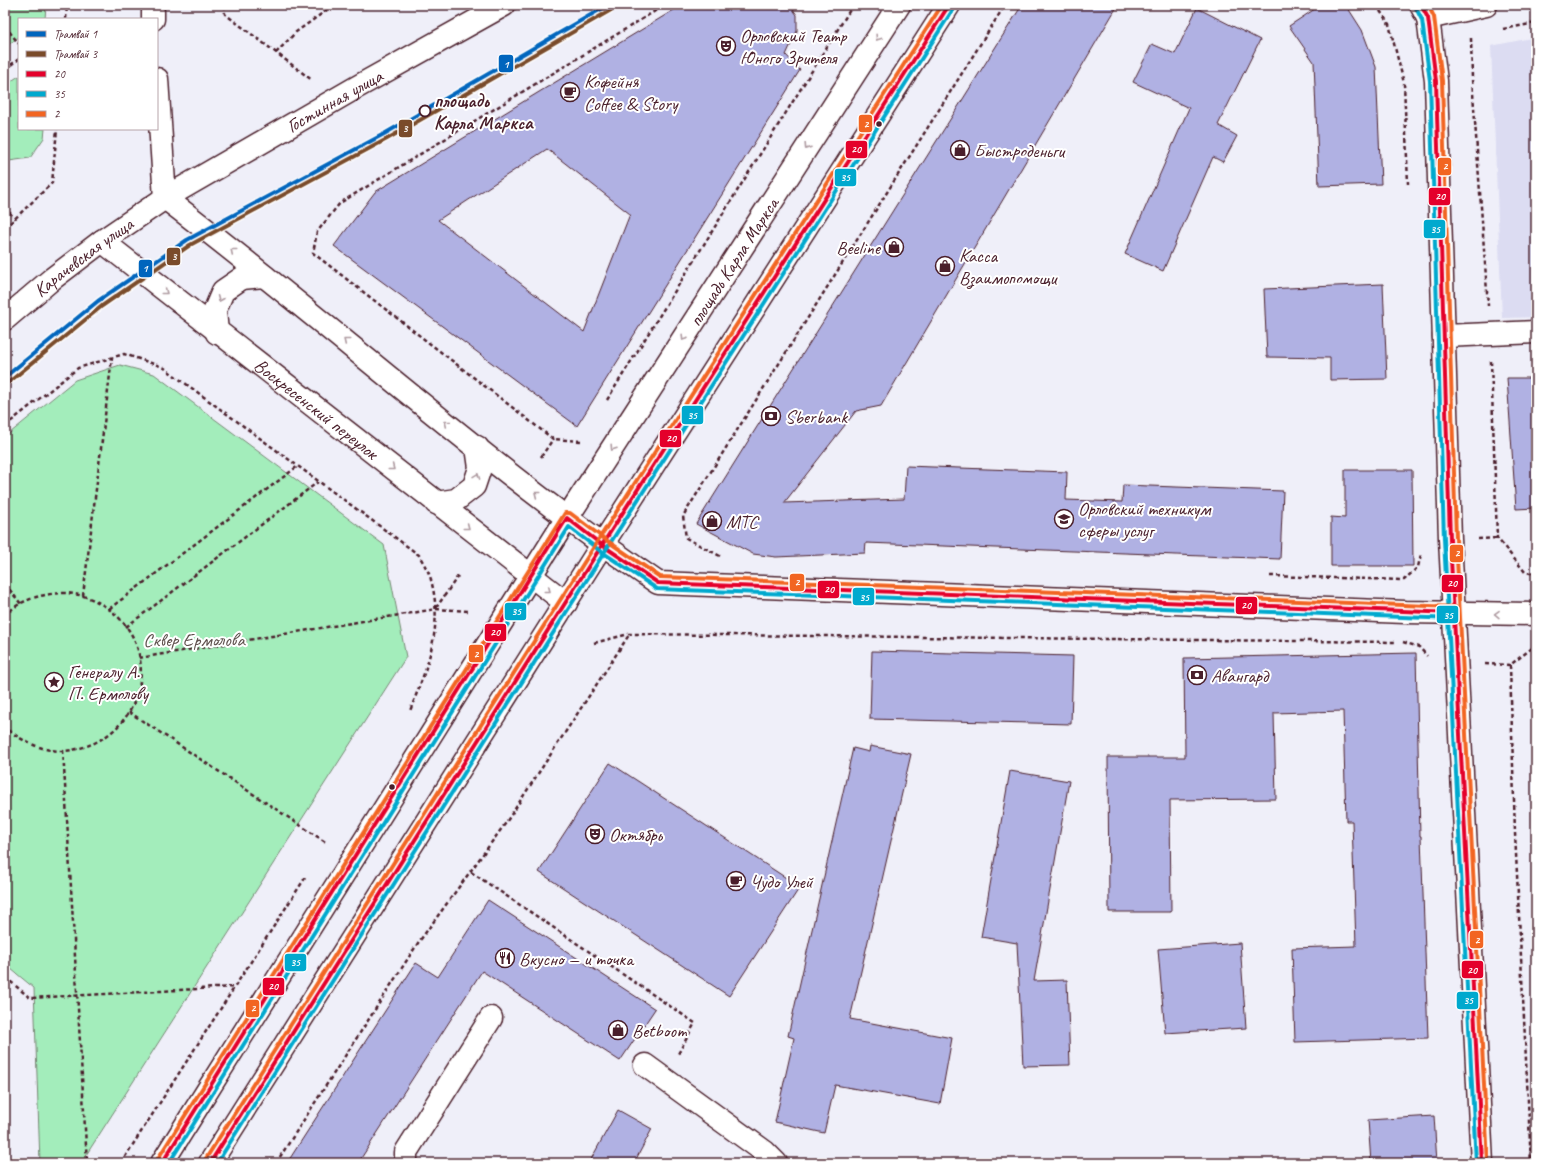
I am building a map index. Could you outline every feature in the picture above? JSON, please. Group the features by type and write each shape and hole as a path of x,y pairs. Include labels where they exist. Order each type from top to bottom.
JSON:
{"street":[{"name":"Гостинная улица","path":"165,198 357,87 504,5"},
{"name":"площадь Карла Маркса","path":"162,1163 567,518 899,5"},
{"path":"210,1163 602,545 949,5"},
{"path":"1482,1163 1455,613 1450,539 1436,81 1424,12 1486,5"},
{"path":"158,94 165,198 567,518 602,545 658,583 1455,613 1536,614"},
{"name":"Карачевская улица","path":"5,319 52,279 102,241 165,198"},
{"name":"Воскресенский переулок","path":"102,241 566,603"},
{"path":"217,332 215,310 223,291 242,278 264,276"},
{"path":"1444,336 1536,332"},
{"path":"436,503 456,500 474,486 480,468 477,447"},
{"path":"406,1163 406,1152 491,1018"},
{"path":"644,1065 765,1152 776,1163"}],"path":[{"path":"66,18 67,5"},
{"path":"224,5 225,14 318,85"},
{"path":"276,53 296,32 334,5"},
{"path":"584,436 580,443 553,439 313,254 317,232 340,203 664,5"},
{"path":"605,403 853,5"},
{"path":"725,559 686,538 684,516 1005,5"},
{"path":"1376,5 1389,24 1404,83 1409,187"},
{"path":"1498,30 1536,23"},
{"path":"5,26 18,43"},
{"path":"1471,31 1472,79 1490,335 1497,538 1525,572 1536,574"},
{"path":"5,69 18,60"},
{"path":"5,228 52,183 57,130"},
{"path":"5,207 15,219"},
{"path":"5,426 78,368 124,354 163,367 419,555 431,579 436,609 436,627 432,654 406,718"},
{"path":"83,596 112,358"},
{"path":"541,457 553,439"},
{"path":"109,609 298,466"},
{"path":"126,627 318,482"},
{"path":"1268,576 1404,580 1418,567 1424,538 1497,538"},
{"path":"436,609 458,576"},
{"path":"5,584 21,604"},
{"path":"5,616 28,600 52,593 76,593 100,602 120,617 135,640 141,667 138,695 130,712 126,719 105,738 80,749 52,751 26,743 6,729"},
{"path":"139,658 436,609 468,611"},
{"path":"276,1163 418,943 471,872 629,634"},
{"path":"594,643 629,634 1403,642 1419,647 1433,664 1510,665 1536,645"},
{"path":"1510,665 1515,833 1531,1163"},
{"path":"130,712 328,843"},
{"path":"63,750 87,1163"},
{"path":"324,848 332,836"},
{"path":"471,872 695,1023 665,1079"},
{"path":"121,1163 306,876"},
{"path":"5,977 30,998 235,987"}],"shaded area":[{"path":"1536,37 1536,317 1502,318 1491,46"}],"green space":[{"path":"5,5 46,5 45,18 18,18 18,38 5,47"},
{"path":"18,77 18,130 45,130 44,138 30,158 9,161 5,158 5,85"},
{"name":"Сквер Ермолова","path":"120,365 154,374 384,545 406,657 81,1163 40,1163 34,988 5,964 5,437 75,380"}],"building":[{"path":"682,5 790,5 797,15 797,31 786,55 800,70 577,426 334,246 375,192","holes":["547,149 630,214 584,332 438,220"]},
{"path":"1022,5 1118,5 881,406 856,411 784,503 904,499 906,466 1067,472 1066,500 1122,502 1123,485 1283,491 1280,559 866,543 865,553 776,557 753,554 696,524"},
{"path":"1321,5 1346,5 1362,30 1376,67 1381,184 1319,186 1314,62 1289,26"},
{"path":"1197,8 1260,40 1218,125 1237,136 1223,162 1213,157 1163,271 1125,254 1189,108 1133,82 1152,44 1175,54"},
{"path":"1383,284 1387,379 1330,380 1330,358 1267,357 1264,289"},
{"path":"1507,378 1536,378 1536,508 1516,509"},
{"path":"1345,470 1412,470 1413,566 1331,566 1331,517 1345,518"},
{"path":"872,651 1073,656 1071,724 870,719"},
{"path":"1416,653 1420,836 1428,1038 1295,1042 1292,948 1356,946 1352,821 1346,821 1343,711 1274,713 1276,799 1170,800 1171,912 1109,912 1108,757 1185,757 1184,658"},
{"path":"870,746 911,754 850,1019 952,1038 940,1104 835,1085 824,1133 775,1122 794,1038 788,1036 853,748 869,752"},
{"path":"610,763 800,887 729,996 539,872"},
{"path":"1010,771 1069,781 1034,981 1067,980 1070,1065 1023,1066 1017,943 981,937"},
{"path":"488,900 655,1009 620,1061 482,971 358,1163 287,1163 416,963 438,977"},
{"path":"1240,943 1246,1028 1165,1033 1158,949"},
{"path":"618,1110 652,1129 634,1163 589,1163"},
{"path":"1434,1116 1437,1163 1371,1163 1368,1120"}],"tram line":[{"name":"1","path":"5,377 98,301 187,240 384,134 608,5"},
{"name":"3","path":"9,382 102,306 190,245 387,139 611,10"}],"transit line":[{"name":"2","path":"205,1160 597,542 942,5"},
{"name":"20","path":"210,1163 602,545 949,5"},
{"name":"20","path":"1421,5 1428,18 1436,81 1450,539 1482,1163"},
{"name":"2","path":"1428,5 1434,17 1442,81 1456,539 1488,1163"},
{"name":"35","path":"217,1163 607,548 954,8"},
{"name":"35","path":"1416,8 1422,20 1430,81 1444,539 1476,1163"},
{"name":"2","path":"157,1160 565,513 570,513 660,577 1455,607"},
{"name":"20","path":"162,1163 567,518 602,545 658,583 1455,613"},
{"name":"35","path":"169,1163 569,527 599,550 657,589 1455,619"}],"place":[{"name":"Орловский Театр Юного Зрителя","path":"726,46"},
{"name":"Кофейня Coffee & Story","path":"570,92"},
{"name":"площадь Карла Маркса","path":"425,111"},
{"name":"Быстроденьги","path":"960,150"},
{"name":"Beeline","path":"894,247"},
{"name":"Касса Взаимопомощи","path":"945,266"},
{"name":"Sberbank","path":"771,416"},
{"name":"Орловский техникум сферы услуг","path":"1064,519"},
{"name":"МТС","path":"712,521"},
{"name":"Авангард","path":"1197,675"},
{"name":"Генералу А. П. Ермолову","path":"54,682"},
{"name":"Октябрь","path":"595,834"},
{"name":"Чудо Улей","path":"736,881"},
{"name":"Вкусно — и точка","path":"505,958"},
{"name":"Betboom","path":"618,1030"}]}
